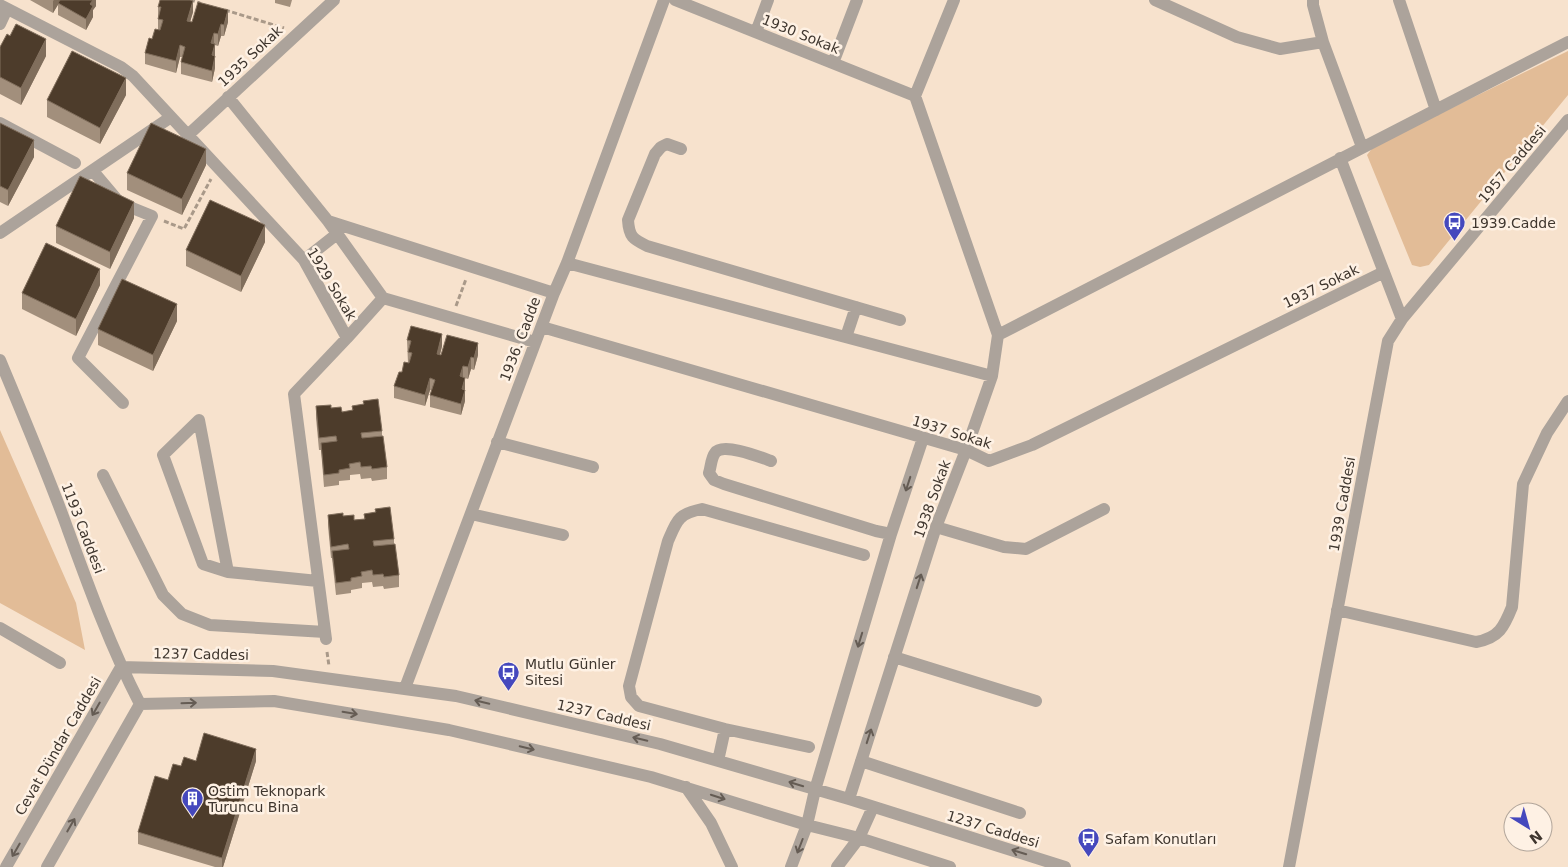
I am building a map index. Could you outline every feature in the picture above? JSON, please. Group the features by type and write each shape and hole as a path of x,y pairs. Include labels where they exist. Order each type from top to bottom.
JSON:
{"street":[{"name":"1935 Sokak","path":"188,135 334,0"},
{"name":"1936. Cadde","path":"405,688 664,0"},
{"name":"1930 Sokak","path":"675,0 915,96"},
{"path":"756,32 768,0"},
{"path":"833,63 857,0"},
{"path":"915,96 954,0"},
{"path":"1155,0 1237,38 1280,48 1323,42"},
{"path":"1313,0 1323,42 1362,147"},
{"path":"1399,0 1436,110"},
{"path":"0,24 3,7"},
{"name":"1929 Sokak","path":"3,7 128,71 304,260 346,338 294,394 325,635"},
{"path":"998,334 1568,42"},
{"name":"1938 Sokak","path":"849,799 936,527 992,376 998,334 915,96"},
{"path":"228,98 328,221 383,298 535,342"},
{"path":"0,233 171,117"},
{"name":"1957 Caddesi","path":"1402,319 1568,120"},
{"path":"0,123 75,163"},
{"path":"681,150 667,144 661,147 655,154 628,220 628,232 635,239 647,246 900,320"},
{"path":"1340,158 1402,319"},
{"path":"93,171 120,203 152,216 78,358 123,403"},
{"path":"328,221 554,293"},
{"path":"304,260 337,234"},
{"path":"566,263 992,376"},
{"name":"1937 Sokak","path":"542,327 966,450 988,461 1032,445 1384,272"},
{"path":"346,338 383,298"},
{"path":"846,337 856,307"},
{"name":"1939 Caddesi","path":"1289,867 1386,348 1390,335 1402,319"},
{"name":"1193 Caddesi","path":"0,360 37,449 100,618 121,667 140,704"},
{"path":"1337,610 1476,642 1490,639 1505,624 1512,606 1524,484 1547,433 1568,401"},
{"path":"228,572 199,420 163,456 203,564 228,572 318,581"},
{"name":"1938 Sokak","path":"791,867 807,825 815,790 891,534 923,438"},
{"path":"498,442 593,467"},
{"path":"771,461 731,449 721,449 715,453 709,473 714,480 724,484 891,534"},
{"path":"103,475 163,595 182,614 210,625 325,635"},
{"path":"936,527 1004,547 1026,549 1104,508"},
{"path":"809,747 725,729 639,706 631,697 629,686 631,677 668,541 677,519 689,512 702,509 864,555"},
{"path":"471,514 563,535"},
{"path":"0,628 60,663"},
{"path":"894,657 1036,701"},
{"name":"1237 Caddesi","path":"121,667 273,671 466,698 660,744 849,799 1065,867"},
{"name":"Cevat Dündar Caddesi","path":"6,867 121,667"},
{"path":"47,867 140,704 274,700 449,730 651,776 950,867"},
{"path":"718,761 725,729"},
{"path":"861,761 1020,813"},
{"path":"686,787 711,823 732,867"},
{"path":"837,867 859,838 873,807"}],"path":[{"path":"190,0 200,1 209,6"},
{"path":"218,8 299,32"},
{"path":"152,216 184,229 218,167"},
{"path":"452,318 470,266"},
{"path":"325,635 331,679"}],"shaded area":[{"path":"1568,51 1568,95 1429,265 1420,267 1412,265 1367,155 1374,146"},
{"path":"0,430 76,603 85,650 0,603"}],"building":[{"path":"60,0 93,0 90,4 93,6 86,19 58,3"},
{"path":"160,0 193,1 187,21 192,22 198,2 228,10 224,25 221,24 218,34 214,33 211,43 215,44 212,55 215,56 212,71 181,62 185,47 180,45 176,61 145,53 149,38 152,39 155,29 160,30 163,20 158,19 161,7 158,7"},
{"path":"16,24 46,39 21,88 0,77 0,47 7,34 10,36"},
{"path":"72,51 126,78 100,128 47,100"},
{"path":"0,123 34,140 8,190 0,186"},
{"path":"151,123 206,149 182,199 127,173"},
{"path":"80,176 134,202 110,252 56,226"},
{"path":"210,200 265,225 241,276 186,250"},
{"path":"46,243 100,269 76,319 22,293"},
{"path":"122,279 177,304 153,355 98,329"},
{"path":"411,326 442,334 437,354 441,355 447,335 478,343 474,358 471,357 468,367 463,366 460,376 465,378 462,389 465,390 461,404 430,395 435,380 430,378 425,395 394,386 399,372 402,372 404,362 409,363 412,353 408,352 411,341 407,340"},
{"path":"378,399 382,431 361,433 362,438 383,436 387,467 372,469 371,466 361,467 360,462 349,464 350,468 339,470 339,473 324,475 321,443 337,441 336,436 319,438 316,406 331,405 331,408 341,407 342,412 353,410 352,406 364,404 363,401"},
{"path":"390,507 394,539 373,541 374,546 395,544 399,575 384,577 383,574 373,575 372,570 361,572 362,576 351,578 351,581 336,583 332,551 349,549 348,544 331,547 328,515 343,513 343,516 354,515 354,520 365,519 364,514 376,512 375,509"},
{"name":"Ostim Teknopark Turuncu Bina","path":"204,733 256,749 222,858 138,832 155,776 168,780 173,764 181,766 184,757 196,761"}],"place":[{"name":"1939.Cadde","path":"1455,242"},
{"name":"Mutlu Günler Sitesi","path":"509,691"},
{"name":"Ostim Teknopark Turuncu Bina","path":"192,818"},
{"name":"Safam Konutları","path":"1089,858"}]}
